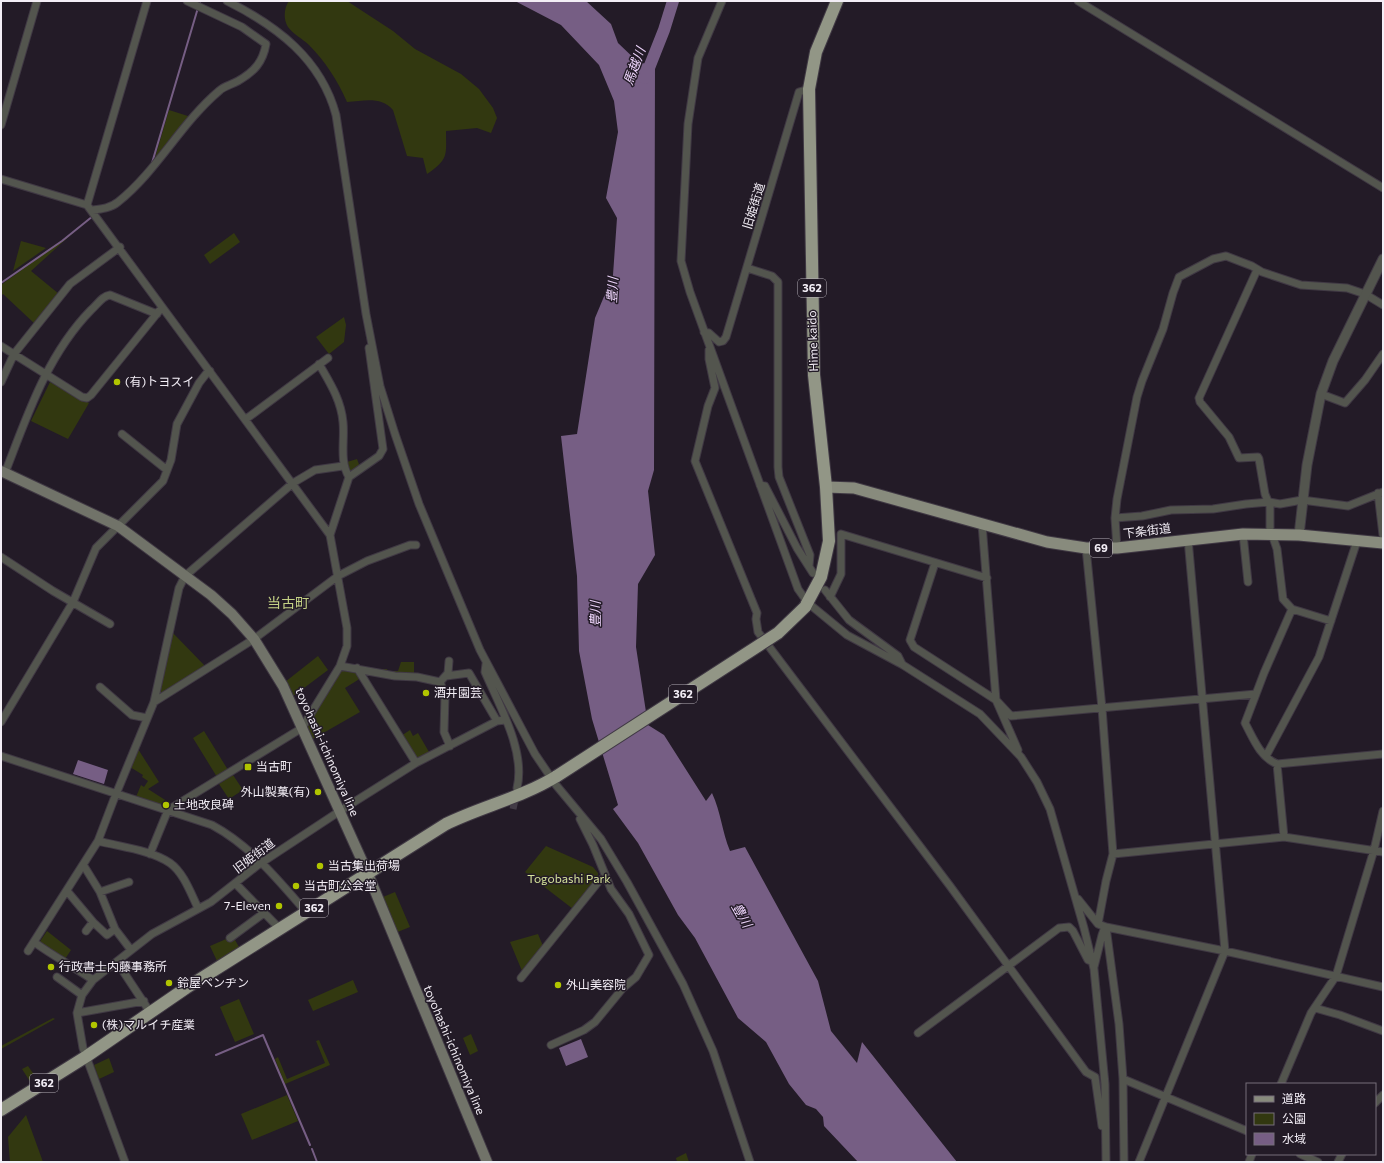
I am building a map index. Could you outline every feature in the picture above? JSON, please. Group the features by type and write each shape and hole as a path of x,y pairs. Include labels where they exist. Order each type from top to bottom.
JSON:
{"highway":[{"name":"Hime kaido","path":"806,605 821,577 829,541 826,487 814,368 809,89 816,52 837,1"},
{"name":"362","path":"1,1110 87,1056 150,1012 446,824 476,811 515,798 554,778 778,633 806,605"}],"main road":[{"name":"toyohashi-ichinomiya line","path":"3,472 118,526 185,576 232,614 254,639 283,686 368,874 487,1162"},
{"name":"下条街道","path":"826,487 854,488 1047,542 1086,548 1117,548 1244,534 1299,535 1383,543"}],"street":[{"path":"1,125 3,112 37,1"},
{"path":"90,207 147,1"},
{"path":"1,180 90,207 108,207 118,202 141,180 170,143 218,91 248,74 264,56 266,44 242,27 187,1"},
{"path":"227,1 269,25 295,46 317,72 329,93 336,115 372,343 382,393 419,504 464,616 486,664 535,754 575,808 601,839 627,882 683,984 713,1051 750,1162"},
{"path":"722,1 698,58 688,124 681,261 704,332 798,589 806,605 847,634 903,665 980,714 1021,757"},
{"path":"1078,1 1383,188"},
{"name":"旧姫街道","path":"704,332 709,333 719,342 723,341 726,337 799,92 809,89"},
{"path":"90,207 246,418 330,535 348,637 340,666 302,728 168,810 150,854"},
{"path":"1,382 14,354 70,284 120,247"},
{"path":"1117,548 1115,518 1117,499 1140,386 1163,329 1179,277 1219,256 1226,256 1257,270 1301,285 1347,288 1365,294 1383,305"},
{"path":"1299,535 1307,465 1321,394 1333,361 1383,259"},
{"path":"747,268 772,276 776,278 778,282 779,477 810,555 811,570 765,486 760,485"},
{"path":"1257,270 1199,398 1205,410 1229,437 1239,458 1258,457 1259,459 1264,494 1269,502 1272,534 1277,549 1283,599 1292,610 1331,621"},
{"path":"3,472 32,403 51,364 82,321 104,297 110,295 114,296 157,314"},
{"path":"1,346 82,397 89,398 164,307"},
{"path":"330,535 349,477 379,456 383,449 369,349 372,343"},
{"path":"709,346 709,359 715,388 708,406 695,461 757,613 756,619 758,632 1009,964 1086,1072 1095,1078 1102,1127 1106,1137"},
{"path":"1321,394 1345,403 1365,380 1383,354"},
{"path":"246,418 328,358"},
{"path":"319,364 336,394 341,410 344,433 343,466 349,477"},
{"path":"1,722 73,602 96,548 161,484 167,470 177,424 199,384 210,371"},
{"path":"122,434 167,470"},
{"path":"28,951 84,866 98,841 116,793 154,702 178,588 185,576 293,483 315,470 343,466"},
{"path":"1115,518 1171,510 1213,508 1269,502 1280,504 1302,500 1348,506 1381,492 1383,535"},
{"path":"982,524 996,700 1021,757 1050,809 1075,894 1093,966 1105,1084 1106,1162"},
{"path":"830,597 841,574 841,534 987,578"},
{"path":"1244,534 1248,582"},
{"path":"1139,1162 1225,951 1188,539"},
{"path":"1266,756 1319,657 1357,541"},
{"path":"154,702 254,639 338,576 370,560 410,545 416,545"},
{"path":"1086,548 1102,708 1113,854 1098,924"},
{"path":"1,557 53,592 110,624"},
{"path":"935,563 910,640 914,647 996,700 1011,716 1256,694"},
{"path":"825,590 849,620 898,656 903,665"},
{"path":"1292,610 1245,723 1258,748 1277,764 1383,754"},
{"path":"440,682 446,676 449,661"},
{"path":"486,664 485,672 505,720 518,758 520,777 517,788"},
{"path":"340,666 358,668 395,676 417,677 440,682"},
{"path":"358,668 416,763"},
{"path":"446,676 469,674 497,721"},
{"path":"440,682 445,695 444,732 450,746"},
{"path":"100,687 132,714 147,718"},
{"name":"旧姫街道","path":"125,1162 83,1048 77,1013 82,995 93,980 152,934 210,902 236,884 262,862 416,763 497,721 505,720"},
{"path":"1,756 212,825 228,834 262,862 307,913"},
{"path":"1277,764 1284,838"},
{"path":"551,1045 584,1030 595,1022 623,988 636,977 649,955 629,914 611,889 593,845 575,808"},
{"path":"1281,1083 1311,1014 1336,976 1374,850 1383,811"},
{"path":"1113,854 1284,838 1383,852"},
{"path":"98,841 150,854 170,863 177,870 186,884 198,908"},
{"path":"84,866 100,892 115,929 131,950"},
{"path":"521,978 599,881 606,877"},
{"path":"100,892 129,882"},
{"path":"236,884 280,929"},
{"path":"67,891 93,922 107,935 115,929"},
{"path":"1075,894 1098,924 1106,927 1225,951 1383,987"},
{"path":"230,938 264,913"},
{"path":"86,931 93,922"},
{"path":"918,1034 1009,964 1059,928 1069,927 1074,931 1088,960 1093,966"},
{"path":"1093,966 1102,935 1106,927"},
{"path":"1106,927 1119,1024 1123,1079 1124,1162"},
{"path":"34,942 53,956 68,962 93,980"},
{"path":"117,962 150,1012"},
{"path":"57,977 82,995"},
{"path":"77,1013 144,1002"},
{"path":"1315,1008 1340,1015 1383,1031"},
{"path":"1123,1079 1246,1131"},
{"path":"1302,1155 1318,1162"}],"green space":[{"path":"289,1 347,1 393,31 415,49 461,74 479,89 493,108 497,118 491,133 477,128 446,131 445,156 434,169 427,174 423,158 407,156 393,110 378,101 366,100 347,102 340,86 326,65 309,45 288,27 285,21 285,14"},
{"path":"169,110 191,117 154,161"},
{"path":"75,231 31,271 59,294 35,324 3,294 1,296 1,285"},
{"path":"234,233 240,242 210,264 204,255"},
{"path":"21,241 46,248 13,271"},
{"path":"344,317 346,325 344,342 329,354 316,337"},
{"path":"50,382 89,403 68,439 31,421"},
{"path":"357,459 360,467 351,473 348,472 347,462"},
{"path":"172,632 205,666 159,695"},
{"path":"318,656 328,670 292,697 285,682"},
{"path":"401,662 414,662 414,675 377,671 378,669 387,669 388,671 398,671"},
{"path":"341,670 356,671 361,678 345,688 360,712 311,740 306,728"},
{"path":"410,730 413,736 418,733 429,752 416,759 401,736"},
{"path":"204,731 228,770 217,777 193,738"},
{"path":"138,749 159,782 148,789 173,805 168,808 136,797 141,785 144,787 148,781 142,777 143,775 130,767"},
{"path":"233,775 243,790 229,799 219,784"},
{"name":"Togobashi Park","path":"546,846 593,867 598,873 598,878 573,909 525,872"},
{"path":"395,892 410,927 395,933 383,897"},
{"path":"47,931 71,950 65,959 39,943"},
{"path":"240,933 235,940 239,947 217,961 210,946"},
{"path":"538,934 543,946 522,971 510,942"},
{"path":"353,980 358,992 313,1011 308,1000"},
{"path":"239,999 254,1034 235,1042 220,1007"},
{"path":"53,1018 55,1019 1,1049 1,1046"},
{"path":"471,1034 478,1051 470,1055 463,1038"},
{"path":"319,1040 330,1065 285,1084 275,1059 278,1057 287,1079 325,1063 316,1041"},
{"path":"109,1058 114,1072 99,1079 94,1065"},
{"path":"28,1066 37,1079 31,1083 22,1069"},
{"path":"287,1095 298,1121 252,1140 241,1114"},
{"path":"26,1115 43,1162 10,1162 8,1137"},
{"path":"686,1153 689,1162 677,1162 676,1158"}],"water":[{"name":"豊川","path":"515,1 586,1 611,24 618,43 639,63 655,64 654,470 648,491 655,555 638,584 636,647 648,725 664,735 706,801 712,793 730,851 745,847 818,981 831,1031 857,1063 862,1042 957,1162 858,1162 824,1126 823,1117 816,1109 806,1105 789,1084 766,1042 738,1018 695,938 678,915 638,843 613,809 618,805 592,719 579,651 577,576 561,436 577,434 595,318 613,275 617,218 606,198 618,132 614,101 599,65 561,25"},
{"path":"78,760 108,770 104,784 73,774"},
{"path":"581,1039 588,1057 566,1066 559,1048"}],"waterway":[{"path":"152,163 200,1"},
{"name":"馬越川","path":"645,78 664,30 673,1"},
{"path":"1,283 62,241 93,216"},
{"path":"216,1055 263,1035 310,1145"},
{"path":"312,1149 317,1162"}],"tunnel":[{"path":"513,809 516,795"}],"place":[{"name":"(有)トヨスイ","path":"117,382"},
{"name":"酒井園芸","path":"426,693"},
{"name":"当古町","path":"248,767"},
{"name":"外山製菓(有)","path":"318,792"},
{"name":"土地改良碑","path":"166,805"},
{"name":"当古集出荷場","path":"320,866"},
{"name":"当古町公会堂","path":"296,886"},
{"name":"7-Eleven","path":"279,906"},
{"name":"行政書士内藤事務所","path":"51,967"},
{"name":"鈴屋ベンヂン","path":"169,983"},
{"name":"外山美容院","path":"558,985"},
{"name":"(株)マルイチ産業","path":"94,1025"}],"district":[{"name":"当古町","path":"288,603"}]}
